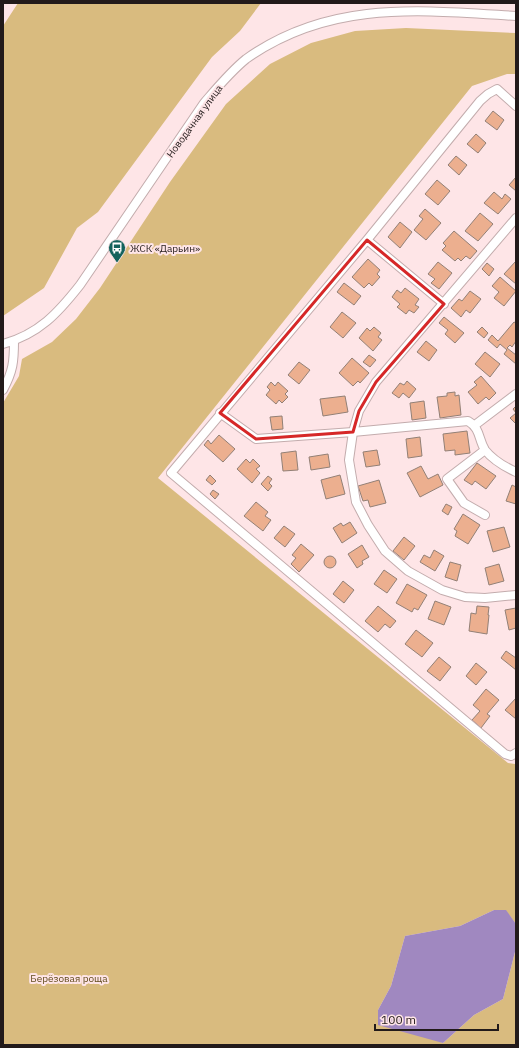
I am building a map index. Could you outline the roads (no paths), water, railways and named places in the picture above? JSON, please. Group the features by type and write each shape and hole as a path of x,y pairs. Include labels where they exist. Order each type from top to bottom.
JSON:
{"street":[{"name":"Новодачная улица","path":"3,344 14,341 33,332 49,321 63,306 80,285 204,103 244,60 270,42 317,20 366,11 415,10 516,16"},
{"path":"516,106 503,91 497,90 488,94 480,101 367,240 171,473 505,754 511,756 516,753"},
{"path":"516,218 376,382 359,411 353,432 349,460 356,502 368,525 385,551 408,571 442,590 465,597 485,598 516,595"},
{"path":"367,240 444,304"},
{"path":"3,390 10,375 14,358 14,341"},
{"path":"475,425 516,394"},
{"path":"220,413 256,439 353,432 468,421 475,425 485,450 502,465 516,472"},
{"path":"485,450 447,479 464,503 485,515"}],"place":[{"name":"ЖСК «Дарьин»","path":"117,263"}],"park label":[{"name":"Берёзовая роща","path":"69,978"}]}
